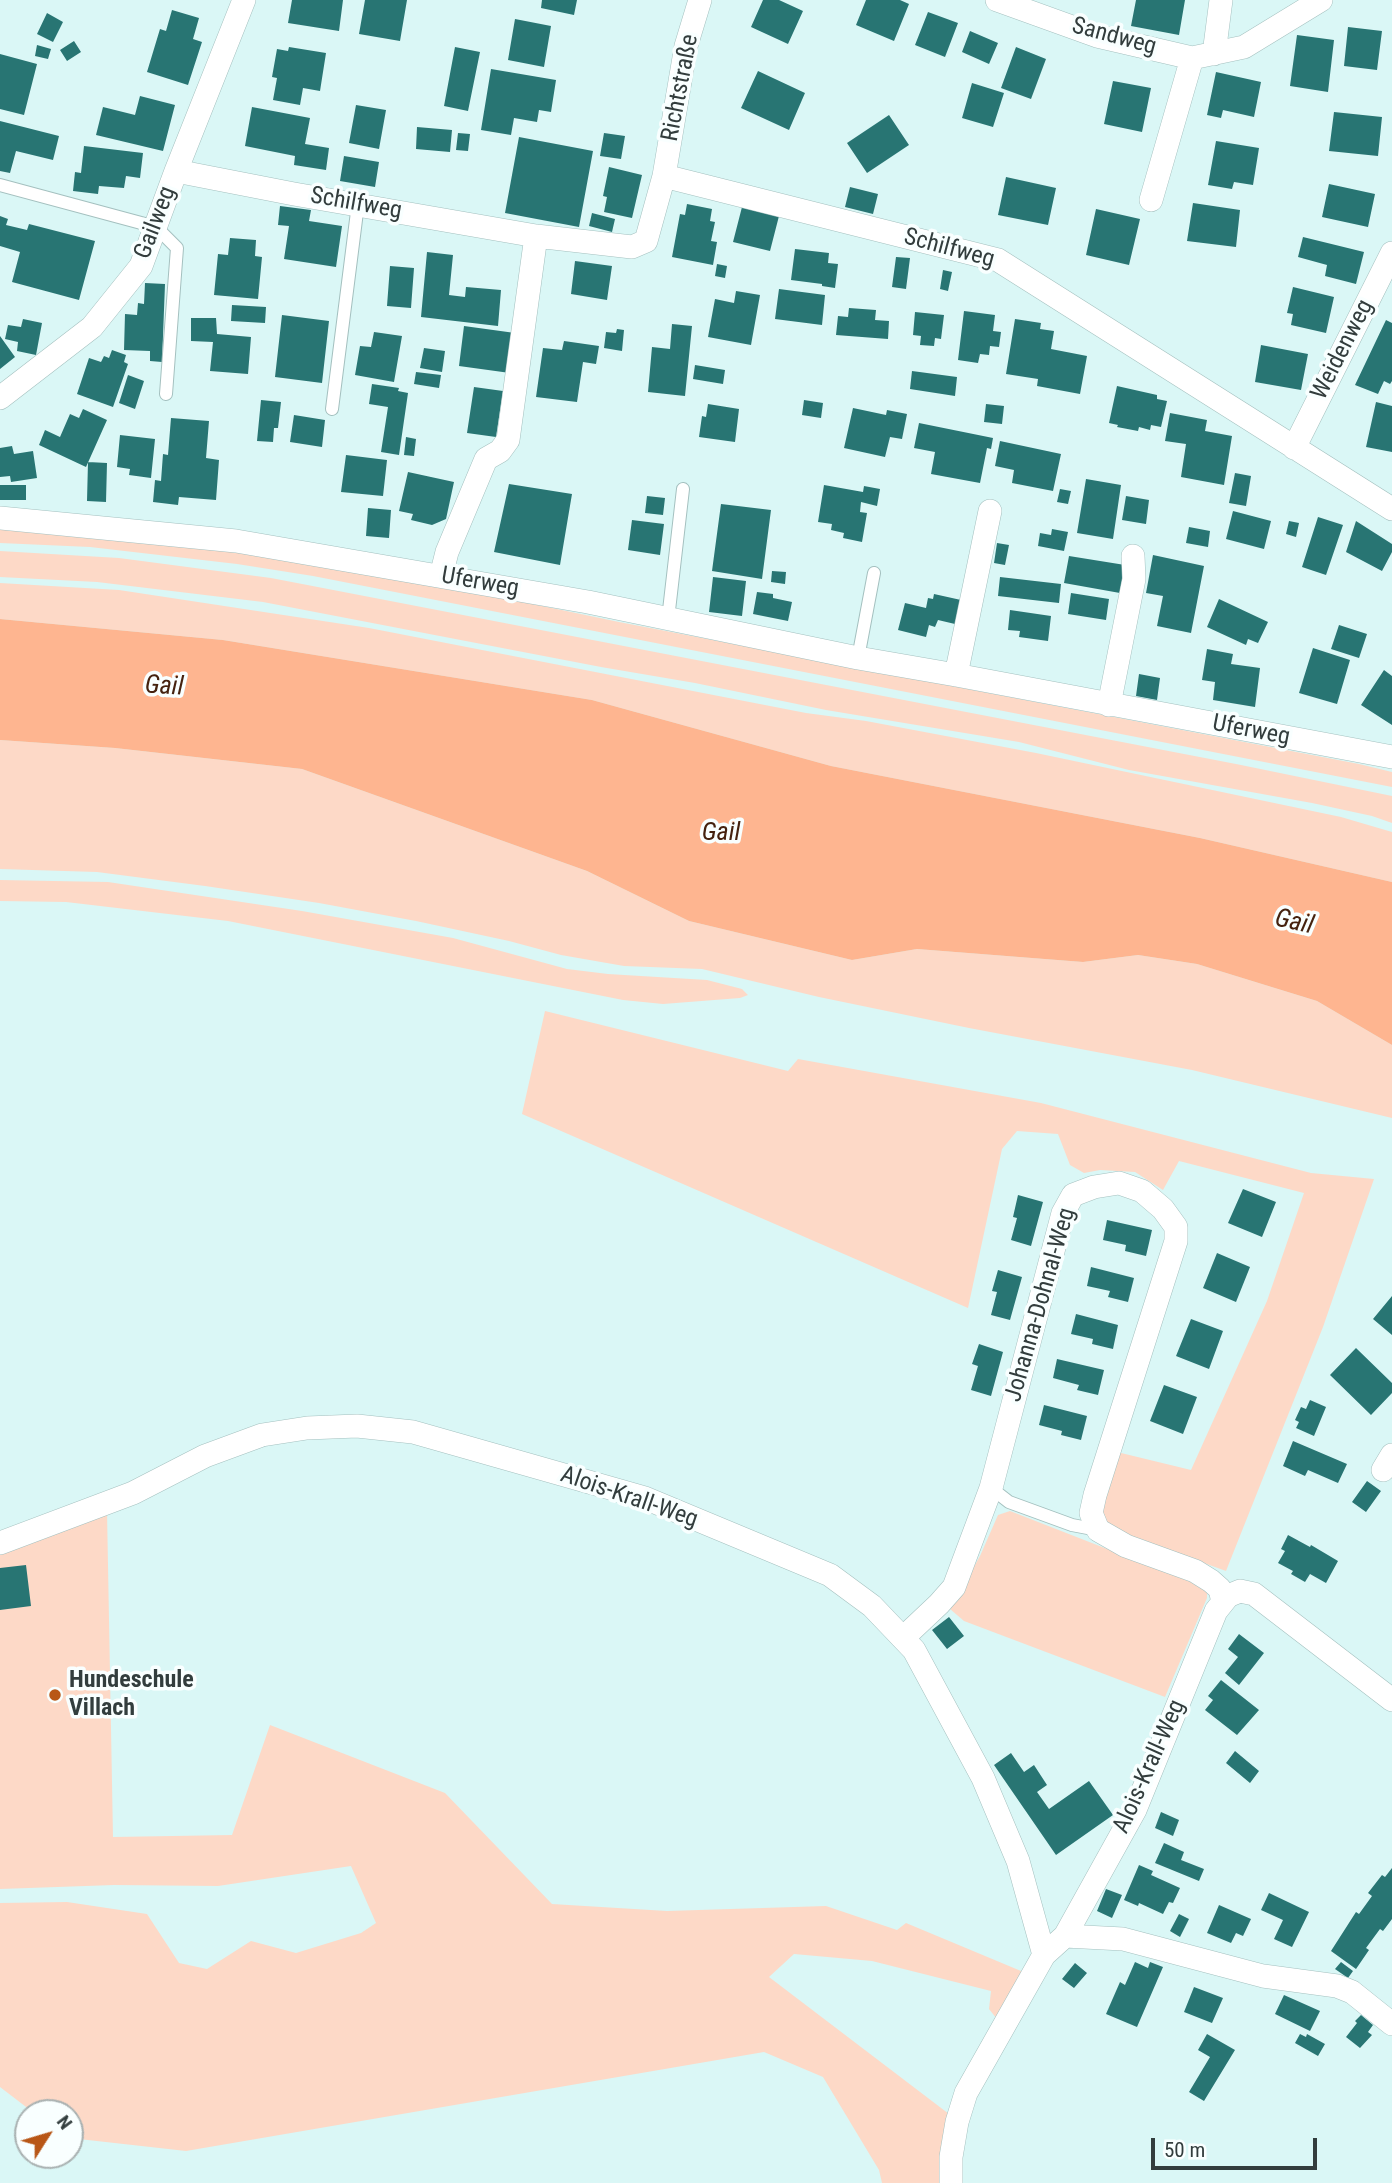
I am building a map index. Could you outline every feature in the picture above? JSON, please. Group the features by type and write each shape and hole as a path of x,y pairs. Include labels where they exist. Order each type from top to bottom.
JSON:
{"street":[{"name":"Gailweg","path":"0,398 92,327 141,266 244,0"},
{"name":"Richtstraße","path":"664,176 686,46 700,0"},
{"name":"Sandweg","path":"996,0 1097,36 1203,56 1244,47 1321,0"},
{"path":"1151,200 1221,0"},
{"name":"Schilfweg","path":"176,171 536,236 632,247 646,241 664,176 998,260 1392,509"},
{"path":"441,576 447,552 486,459 500,451 508,440 536,236"},
{"name":"Weidenweg","path":"1294,448 1392,253"},
{"path":"956,675 990,511"},
{"name":"Uferweg","path":"0,519 236,541 441,576 588,602 858,659 1392,757"},
{"path":"1109,705 1134,579 1133,556"},
{"name":"Johanna-Dohnal-Weg","path":"902,1638 954,1587 991,1488 1063,1213 1073,1195 1094,1186 1119,1183 1142,1191 1163,1209 1176,1227 1176,1241 1095,1495 1091,1513 1098,1530"},
{"name":"Alois-Krall-Weg","path":"0,1543 133,1493 205,1456 262,1435 307,1428 357,1426 413,1432 645,1498 830,1575 872,1606 914,1650 983,1778 1018,1861 1044,1955"},
{"path":"1098,1530 1126,1546 1195,1571 1220,1589 1226,1599 1240,1591 1254,1594 1392,1700"},
{"name":"Alois-Krall-Weg","path":"951,2183 953,2146 966,2093 1044,1955 1065,1936 1135,1810 1216,1611 1226,1599"},
{"path":"1065,1936 1123,1940 1263,1976 1337,1986 1352,1992 1392,2024"}],"lane":[{"path":"0,185 156,227 177,248 166,394"},
{"path":"331,409 358,204"},
{"path":"668,619 684,489"},
{"path":"858,659 874,573"},
{"path":"991,1488 1009,1502 1072,1525 1098,1530"}],"shaded area":[{"path":"0,529 159,539 437,584 619,622 1359,764 1392,772 1392,787 313,576 90,547 0,543"},
{"path":"0,551 119,558 271,578 1236,764 1392,796 1392,823 1312,803 1129,770 1019,742 826,710 263,602 97,582 0,577"},
{"path":"0,583 119,590 369,628 806,713 866,721 1036,753 1341,817 1392,832 1392,882 1200,838 831,766 592,700 223,640 0,619"},
{"path":"0,740 115,748 302,769 587,871 689,921 852,960 917,949 1083,962 1138,955 1197,964 1317,1001 1392,1045 1392,1118 1192,1070 969,1028 702,969 624,966 561,955 416,921 205,886 97,872 0,869"},
{"path":"0,880 108,882 302,911 453,938 567,969 707,980 742,989 748,995 740,998 663,1004 623,1000 228,921 66,902 0,901"},
{"path":"545,1011 788,1071 798,1059 1041,1103 1311,1173 1374,1179 1323,1327 1226,1571 1110,1529 1100,1521 1117,1452 1191,1470 1267,1301 1304,1193 1179,1161 1163,1190 1135,1172 1100,1170 1084,1173 1070,1165 1058,1134 1017,1131 1002,1149 968,1308 522,1114"},
{"path":"107,1511 113,1837 232,1835 270,1725 445,1793 552,1904 667,1911 826,1906 897,1930 906,1923 1021,1971 1025,1975 997,2019 989,2009 991,1991 872,1961 794,1954 769,1977 949,2114 942,2183 882,2183 879,2170 823,2077 764,2052 186,2151 84,2140 84,2099 16,2099 0,2087 0,1903 67,1902 147,1914 179,1963 207,1969 251,1941 296,1953 361,1933 376,1923 351,1866 218,1886 114,1885 0,1889 0,1553"},
{"path":"1010,1511 1207,1588 1207,1598 1165,1697 964,1621 950,1609 980,1556 998,1515"}],"water":[{"name":"Gail","path":"0,619 223,640 592,700 831,766 1200,838 1392,882 1392,1045 1317,1001 1197,964 1138,955 1083,962 917,949 852,960 689,921 587,871 302,769 115,748 0,740"}],"building":[{"path":"292,0 343,0 339,31 288,23"},
{"path":"365,0 407,0 400,41 359,34"},
{"path":"542,0 577,0 574,15 541,8"},
{"path":"763,0 779,0 803,11 788,44 751,27"},
{"path":"866,0 900,0 909,4 894,41 856,25"},
{"path":"1136,0 1185,0 1179,35 1131,26"},
{"path":"172,10 199,18 193,39 202,42 188,85 147,72 160,29 166,31"},
{"path":"928,12 958,23 945,57 915,45"},
{"path":"47,13 63,22 53,42 37,34"},
{"path":"515,19 551,26 544,67 508,60"},
{"path":"1348,27 1382,31 1377,70 1344,66"},
{"path":"970,31 998,43 989,64 962,52"},
{"path":"1297,35 1334,40 1328,92 1290,86"},
{"path":"74,41 81,52 67,61 60,50"},
{"path":"37,45 51,49 48,59 35,56"},
{"path":"289,47 326,53 320,91 303,88 300,105 273,100 277,78 272,77 277,49 288,51"},
{"path":"455,47 480,52 468,111 444,106"},
{"path":"1016,47 1046,59 1031,99 1001,88"},
{"path":"0,54 37,64 24,115 0,109"},
{"path":"491,69 556,80 551,112 539,110 537,122 514,118 511,135 481,130"},
{"path":"758,71 805,93 789,130 741,108"},
{"path":"1216,72 1261,82 1254,117 1223,110 1221,118 1207,115"},
{"path":"1113,81 1151,88 1142,132 1104,124"},
{"path":"972,83 1004,93 993,127 962,118"},
{"path":"140,96 175,105 163,151 96,135 103,107 135,115"},
{"path":"356,105 386,110 379,149 349,143"},
{"path":"252,107 310,118 305,144 329,148 326,170 294,165 295,156 245,146"},
{"path":"1334,112 1382,117 1378,156 1329,151"},
{"path":"889,115 909,145 867,173 847,143"},
{"path":"0,121 59,136 53,160 16,151 10,173 0,171"},
{"path":"417,127 452,130 450,152 416,149"},
{"path":"458,133 470,134 468,151 456,150"},
{"path":"604,133 625,136 621,159 600,156"},
{"path":"519,137 593,151 579,227 505,213"},
{"path":"1216,141 1259,148 1253,185 1234,182 1232,189 1208,185"},
{"path":"84,146 143,153 140,178 126,176 124,188 99,186 98,194 73,191 75,172 81,173"},
{"path":"344,156 379,162 375,187 340,181"},
{"path":"609,167 642,175 632,218 604,212 607,197 603,196"},
{"path":"1006,177 1056,188 1048,225 998,215"},
{"path":"1329,184 1375,194 1368,227 1322,217"},
{"path":"850,187 878,194 873,214 845,207"},
{"path":"1193,203 1240,210 1236,247 1187,241"},
{"path":"687,204 712,209 710,221 715,222 711,241 717,242 713,265 672,257 680,214 685,215"},
{"path":"280,206 311,210 309,221 342,226 336,267 284,259 289,226 278,225"},
{"path":"742,207 779,216 770,251 733,242"},
{"path":"1096,209 1140,219 1129,265 1086,255"},
{"path":"592,213 615,219 612,232 589,226"},
{"path":"0,216 8,219 6,225 27,230 29,224 95,241 79,300 12,282 20,252 0,246"},
{"path":"1303,237 1364,252 1356,284 1325,276 1327,265 1298,257"},
{"path":"230,238 256,240 255,256 262,257 258,299 214,295 218,254 228,255"},
{"path":"795,249 829,253 828,263 838,264 835,288 791,280"},
{"path":"427,252 453,255 449,295 465,297 466,287 501,290 498,326 421,317"},
{"path":"896,257 910,258 906,289 892,287"},
{"path":"575,261 612,266 607,300 571,294"},
{"path":"717,264 727,266 725,278 715,276"},
{"path":"390,266 414,268 411,308 387,306"},
{"path":"943,270 952,272 948,291 940,289"},
{"path":"145,283 165,284 162,362 150,361 150,351 124,350 125,314 137,315 138,303 144,304"},
{"path":"1293,287 1334,297 1326,333 1291,325 1293,314 1287,313"},
{"path":"779,289 825,295 822,325 775,319"},
{"path":"736,291 760,295 751,345 708,337 715,299 734,303"},
{"path":"232,305 266,307 265,323 231,321"},
{"path":"849,308 876,310 875,320 889,321 888,339 836,335 838,316 848,317"},
{"path":"964,311 995,315 993,331 1001,332 999,347 990,346 989,355 980,354 978,363 958,360"},
{"path":"915,312 944,315 941,339 935,338 934,346 920,345 921,336 913,335"},
{"path":"282,315 329,321 322,383 275,377"},
{"path":"191,318 216,318 217,334 251,337 248,374 210,371 213,342 191,341"},
{"path":"23,319 42,323 36,355 17,351 18,342 5,339 8,325 21,327"},
{"path":"1015,319 1041,323 1040,329 1054,331 1051,349 1087,356 1080,394 1037,386 1038,379 1006,374"},
{"path":"1386,320 1392,323 1392,381 1390,384 1384,381 1378,394 1355,385"},
{"path":"672,324 692,326 685,396 648,392 652,347 670,349"},
{"path":"464,326 515,333 510,373 459,366"},
{"path":"617,329 624,330 622,351 604,348 606,332 616,333"},
{"path":"374,332 402,336 394,382 355,375 360,346 371,347"},
{"path":"0,336 15,357 0,369"},
{"path":"564,341 599,346 596,364 583,362 577,402 536,397 543,348 562,350"},
{"path":"1261,345 1308,354 1301,390 1255,382"},
{"path":"424,348 445,351 442,372 420,368"},
{"path":"112,350 126,355 124,362 128,364 113,407 77,394 89,358 101,362 104,356 109,358"},
{"path":"695,365 725,370 723,384 693,379"},
{"path":"912,371 957,377 955,396 910,389"},
{"path":"416,372 441,375 439,388 414,384"},
{"path":"128,375 144,381 135,409 119,403"},
{"path":"372,384 399,388 398,391 408,393 399,455 381,452 388,407 369,404"},
{"path":"1117,386 1157,395 1157,399 1167,401 1161,427 1151,425 1150,430 1139,427 1138,431 1109,423"},
{"path":"474,387 503,391 496,437 467,433"},
{"path":"261,400 281,402 278,428 274,428 273,442 257,441"},
{"path":"804,400 823,403 821,418 802,415"},
{"path":"1376,402 1392,406 1392,452 1366,447"},
{"path":"708,404 739,409 735,442 699,437 702,416 706,417"},
{"path":"986,404 1004,406 1002,424 984,422"},
{"path":"853,408 886,415 887,410 907,414 902,439 890,437 885,457 844,448"},
{"path":"83,409 107,420 86,467 39,445 45,430 60,437 70,414 79,418"},
{"path":"1170,413 1207,420 1205,431 1232,436 1224,485 1181,477 1186,444 1165,441"},
{"path":"294,415 325,420 322,447 290,442"},
{"path":"171,418 209,421 206,458 219,460 216,500 179,497 178,505 153,502 155,480 161,481 163,454 168,455"},
{"path":"919,423 993,438 991,449 987,448 980,483 931,474 935,452 914,448"},
{"path":"120,435 155,439 151,478 129,475 130,469 117,467"},
{"path":"406,437 416,439 414,456 404,455"},
{"path":"1000,441 1061,454 1053,491 1012,483 1014,470 995,466"},
{"path":"12,446 14,454 33,451 37,478 11,482 10,476 0,477 0,448"},
{"path":"346,455 387,460 383,496 341,492"},
{"path":"88,462 107,463 106,502 87,501"},
{"path":"408,472 454,482 446,519 432,525 411,520 413,514 399,511"},
{"path":"1235,473 1251,476 1246,506 1229,503"},
{"path":"1086,479 1121,485 1113,539 1077,533"},
{"path":"509,484 572,494 560,565 494,552"},
{"path":"0,485 26,485 26,500 0,500"},
{"path":"824,485 863,492 864,486 880,489 877,506 861,502 860,512 867,513 862,542 843,538 844,533 831,530 832,524 818,522"},
{"path":"1060,489 1071,491 1068,504 1057,502"},
{"path":"647,496 665,498 663,515 645,513"},
{"path":"1126,496 1149,500 1146,524 1122,520"},
{"path":"721,504 771,510 762,579 712,571"},
{"path":"368,508 391,510 389,538 366,536"},
{"path":"1233,511 1271,521 1264,549 1226,539"},
{"path":"1318,517 1343,525 1326,575 1302,567"},
{"path":"632,520 664,524 660,555 628,550"},
{"path":"1289,521 1299,523 1296,537 1286,534"},
{"path":"1356,521 1392,544 1392,552 1382,571 1346,552"},
{"path":"1189,527 1210,531 1208,547 1186,543"},
{"path":"1052,529 1068,532 1064,551 1038,546 1040,533 1051,535"},
{"path":"997,543 1009,545 1005,565 994,563"},
{"path":"1153,555 1204,566 1191,633 1157,626 1163,596 1146,593"},
{"path":"1069,556 1125,565 1120,593 1064,583"},
{"path":"772,571 786,572 785,584 771,582"},
{"path":"713,577 746,581 742,616 709,612"},
{"path":"1000,577 1061,584 1059,603 998,596"},
{"path":"757,592 773,594 773,598 792,602 788,621 753,614"},
{"path":"1071,593 1109,599 1106,620 1068,614"},
{"path":"934,594 961,600 955,624 938,620 935,627 929,625 926,637 898,630 905,603 926,608 928,598 933,599"},
{"path":"1219,599 1268,622 1258,643 1248,639 1246,645 1207,627"},
{"path":"1010,610 1051,616 1048,641 1019,637 1020,631 1008,630"},
{"path":"1339,625 1367,634 1359,658 1331,649"},
{"path":"1313,648 1350,660 1337,704 1299,693"},
{"path":"1207,649 1233,654 1231,664 1260,668 1255,707 1213,700 1215,682 1202,680"},
{"path":"1384,670 1392,676 1392,725 1361,705"},
{"path":"1139,674 1160,678 1157,700 1136,696"},
{"path":"1243,1189 1276,1202 1262,1237 1228,1223"},
{"path":"1018,1195 1043,1202 1031,1246 1011,1240 1017,1218 1013,1217"},
{"path":"1107,1220 1152,1230 1146,1256 1125,1251 1126,1245 1103,1240"},
{"path":"1217,1253 1250,1267 1236,1302 1203,1288"},
{"path":"1091,1267 1134,1278 1128,1302 1108,1297 1110,1291 1087,1286"},
{"path":"998,1270 1022,1277 1010,1320 991,1315 997,1292 992,1291"},
{"path":"1392,1296 1392,1335 1373,1319"},
{"path":"1076,1314 1118,1325 1113,1349 1092,1344 1093,1339 1071,1334"},
{"path":"1191,1319 1223,1331 1209,1369 1176,1356"},
{"path":"979,1344 1003,1352 991,1396 971,1390 978,1366 972,1364"},
{"path":"1356,1348 1392,1383 1392,1393 1371,1415 1330,1375"},
{"path":"1057,1359 1104,1370 1098,1395 1077,1390 1079,1385 1053,1378"},
{"path":"1164,1385 1197,1397 1183,1434 1150,1421"},
{"path":"1310,1400 1326,1407 1314,1436 1296,1428 1299,1422 1295,1420 1301,1407 1306,1409"},
{"path":"1044,1405 1087,1416 1081,1440 1039,1425"},
{"path":"1293,1441 1347,1464 1338,1483 1308,1470 1305,1476 1283,1466"},
{"path":"1367,1481 1381,1491 1366,1512 1352,1502"},
{"path":"1288,1535 1338,1561 1326,1583 1310,1574 1305,1582 1278,1563 1285,1551 1281,1549"},
{"path":"26,1565 31,1606 0,1610 0,1568"},
{"path":"949,1617 964,1636 947,1649 932,1630"},
{"path":"1239,1634 1264,1653 1239,1685 1225,1673 1238,1657 1228,1649"},
{"path":"1221,1680 1259,1710 1237,1735 1205,1710 1213,1700 1208,1696"},
{"path":"1235,1751 1259,1771 1250,1783 1226,1763"},
{"path":"1011,1753 1024,1772 1034,1765 1047,1785 1037,1792 1049,1809 1089,1781 1113,1815 1056,1855 994,1765"},
{"path":"1161,1812 1179,1820 1173,1836 1155,1828"},
{"path":"1164,1843 1184,1852 1181,1860 1204,1869 1199,1881 1155,1863"},
{"path":"1139,1865 1153,1871 1151,1875 1180,1888 1173,1903 1169,1902 1163,1914 1139,1903 1138,1906 1124,1900"},
{"path":"1392,1868 1392,1919 1383,1931 1380,1929 1366,1948 1369,1950 1356,1969 1331,1951 1356,1912 1359,1914 1372,1896 1368,1893 1382,1875 1385,1877"},
{"path":"1106,1889 1122,1895 1112,1918 1097,1911"},
{"path":"1269,1893 1309,1912 1292,1947 1274,1939 1283,1920 1261,1910"},
{"path":"1219,1905 1251,1919 1243,1936 1236,1933 1231,1943 1207,1933"},
{"path":"1179,1914 1189,1919 1180,1937 1170,1931"},
{"path":"1135,1962 1148,1968 1150,1962 1163,1967 1137,2027 1106,2014 1120,1982 1125,1985"},
{"path":"1341,1962 1353,1971 1348,1978 1335,1969"},
{"path":"1075,1963 1087,1973 1074,1988 1062,1979"},
{"path":"1194,1987 1223,1998 1212,2023 1184,2012"},
{"path":"1284,1995 1320,2011 1310,2031 1275,2014"},
{"path":"1361,2015 1373,2025 1368,2032 1372,2035 1360,2048 1346,2037"},
{"path":"1207,2034 1235,2050 1204,2101 1189,2092 1210,2057 1198,2050"},
{"path":"1300,2034 1306,2037 1307,2034 1325,2044 1318,2056 1295,2043"}],"place":[{"name":"Hundeschule Villach","path":"55,1695"}]}
